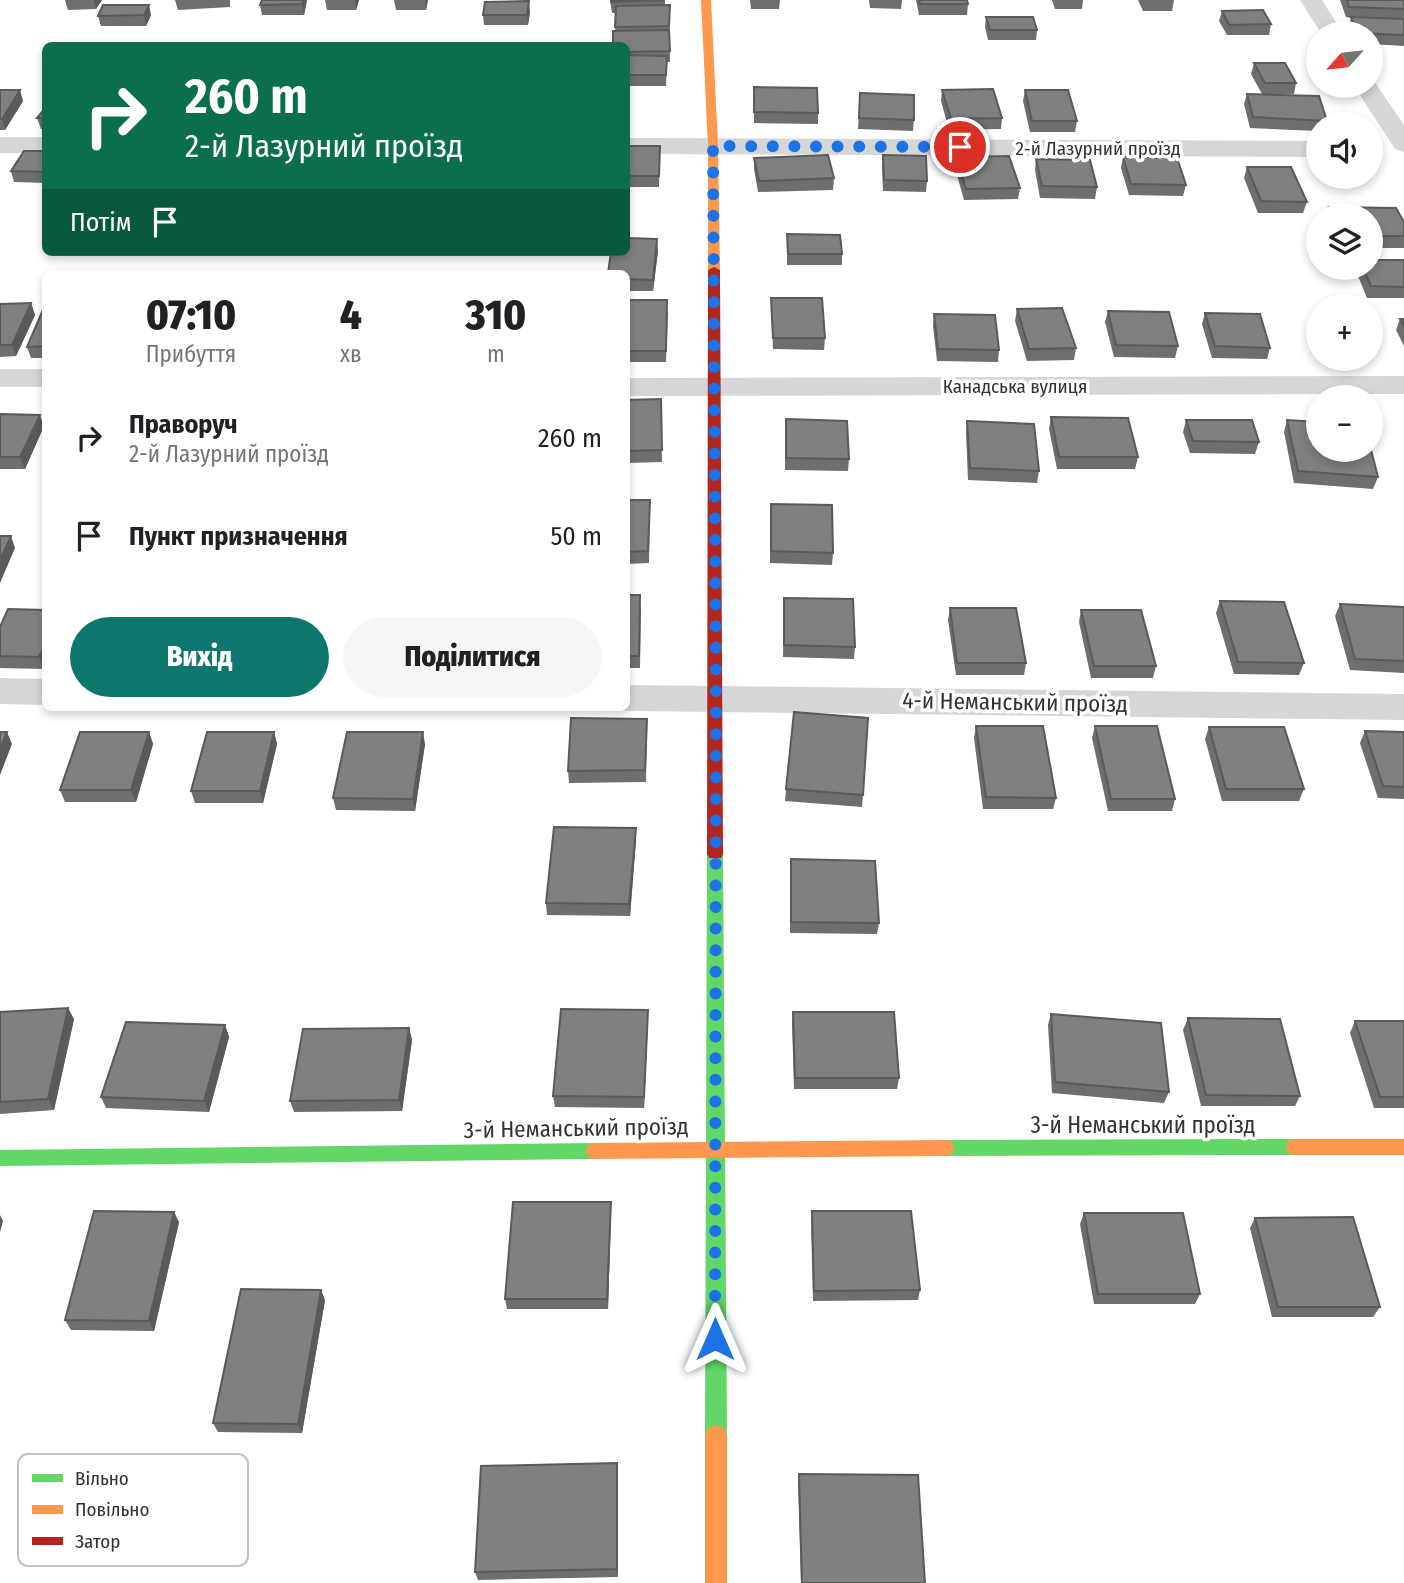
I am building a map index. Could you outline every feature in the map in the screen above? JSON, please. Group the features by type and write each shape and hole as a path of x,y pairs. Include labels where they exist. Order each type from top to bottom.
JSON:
{"street":[{"path":"706,0 713,146 716,1583"},
{"path":"1311,0 1324,21"},
{"path":"1372,98 1396,148"},
{"path":"0,145 42,145"},
{"name":"2-й Лазурний проїзд","path":"630,146 1306,149"},
{"path":"0,378 42,379"},
{"name":"Канадська вулиця","path":"630,387 1404,385"},
{"path":"0,691 42,692"},
{"name":"4-й Неманський проїзд","path":"630,698 1404,707"},
{"name":"3-й Неманський проїзд","path":"0,1158 715,1149 1404,1147"}],"building":[{"path":"262,0 303,0 302,4 260,5"},
{"path":"611,0 665,0 611,2"},
{"path":"919,0 967,0 968,4 920,4"},
{"path":"1347,0 1404,0 1404,9 1349,7"},
{"path":"529,1 527,15 483,15 485,2"},
{"path":"103,5 149,5 144,15 98,16"},
{"path":"670,5 669,26 615,27 616,6"},
{"path":"1263,10 1271,24 1229,25 1222,11"},
{"path":"986,17 1033,17 1037,30 990,30"},
{"path":"1351,17 1404,19 1404,35 1383,34 1383,21 1352,21"},
{"path":"669,30 670,51 630,52 630,42 613,42 613,31"},
{"path":"630,55 667,56 666,75 630,75"},
{"path":"1254,63 1285,63 1296,83 1265,83"},
{"path":"754,87 817,88 818,113 754,112"},
{"path":"993,89 1002,118 951,119 942,90"},
{"path":"0,90 20,90 2,119 0,119"},
{"path":"1025,90 1068,90 1077,121 1032,121"},
{"path":"860,93 914,95 914,120 859,118"},
{"path":"1247,94 1320,98 1324,112 1306,112 1306,120 1253,117"},
{"path":"630,146 660,146 659,176 630,176"},
{"path":"24,151 42,151 42,172 11,171"},
{"path":"828,155 834,178 759,181 754,158"},
{"path":"883,155 926,156 927,181 884,180"},
{"path":"1009,156 1020,188 966,189 956,157"},
{"path":"1123,157 1177,158 1186,185 1131,184"},
{"path":"1036,159 1090,160 1097,187 1042,186"},
{"path":"1247,167 1291,167 1307,202 1261,201"},
{"path":"1383,208 1396,208 1404,222 1404,236 1383,236"},
{"path":"787,234 840,235 842,254 788,254"},
{"path":"630,238 657,239 653,280 630,279 630,270 608,270 610,256 630,256"},
{"path":"1383,260 1404,260 1404,287 1371,286 1368,280 1383,280"},
{"path":"771,298 822,298 825,338 773,338"},
{"path":"630,300 667,300 666,351 630,351"},
{"path":"31,303 12,345 0,345 0,304"},
{"path":"1062,308 1076,348 1029,349 1017,309"},
{"path":"1108,311 1169,312 1178,346 1116,345"},
{"path":"42,312 42,346 27,347"},
{"path":"1205,313 1260,314 1270,348 1215,346"},
{"path":"934,314 995,315 999,350 938,349"},
{"path":"661,399 662,450 630,451 630,400"},
{"path":"0,414 40,415 20,457 0,457"},
{"path":"1051,417 1128,418 1138,457 1059,457"},
{"path":"786,419 847,421 849,459 786,458"},
{"path":"1186,420 1252,420 1259,442 1193,441"},
{"path":"1287,420 1306,421 1306,462 1374,462 1378,477 1298,471"},
{"path":"967,421 1034,424 1039,471 970,468"},
{"path":"630,500 650,500 648,551 630,552"},
{"path":"771,504 832,505 833,553 771,551"},
{"path":"0,536 11,536 0,560"},
{"path":"630,595 640,595 639,656 630,656"},
{"path":"784,598 853,599 855,647 784,645"},
{"path":"1220,601 1284,602 1304,663 1238,662"},
{"path":"1340,604 1404,607 1404,661 1355,659"},
{"path":"950,608 1016,608 1026,663 957,663"},
{"path":"8,609 42,610 42,651 39,657 0,656 0,627"},
{"path":"1081,610 1141,610 1156,666 1094,666"},
{"path":"794,712 868,718 863,795 786,789"},
{"path":"571,718 647,719 645,770 568,771"},
{"path":"976,726 1043,726 1056,798 986,797"},
{"path":"1095,726 1157,726 1175,799 1111,799"},
{"path":"1209,727 1284,727 1304,789 1226,789"},
{"path":"1365,731 1404,732 1404,787 1383,786"},
{"path":"0,732 7,732 0,749"},
{"path":"80,732 149,732 131,790 60,790"},
{"path":"207,732 274,732 260,791 191,791"},
{"path":"347,732 423,732 413,799 333,798"},
{"path":"554,827 636,828 629,904 546,903"},
{"path":"791,859 875,861 879,923 791,922"},
{"path":"68,1008 48,1099 0,1102 0,1012"},
{"path":"561,1009 648,1010 644,1097 553,1096"},
{"path":"793,1012 894,1012 899,1078 795,1078"},
{"path":"1051,1014 1161,1023 1169,1092 1055,1082"},
{"path":"1188,1018 1280,1019 1300,1096 1206,1095"},
{"path":"1355,1021 1404,1021 1404,1097 1380,1097"},
{"path":"126,1022 225,1025 204,1101 101,1097"},
{"path":"409,1028 399,1100 290,1101 303,1029"},
{"path":"513,1202 611,1202 607,1299 505,1299"},
{"path":"94,1211 174,1212 149,1321 65,1320"},
{"path":"812,1211 911,1211 920,1290 814,1291"},
{"path":"1084,1213 1183,1213 1200,1294 1098,1294"},
{"path":"1353,1217 1380,1307 1278,1307 1255,1218"},
{"path":"241,1289 321,1290 298,1424 213,1423"},
{"path":"617,1463 617,1569 475,1572 481,1466"},
{"path":"799,1474 918,1475 925,1583 802,1583"}],"traffic: fast":[{"path":"715,854 716,1436"},
{"path":"945,1148 1295,1147"},
{"path":"0,1158 595,1151"}],"traffic: slow":[{"path":"706,0 713,146 714,270"},
{"path":"1295,1147 1404,1147"},
{"path":"595,1151 945,1148"},
{"path":"716,1436 716,1583"}],"traffic: jam":[{"path":"714,270 715,854"}],"route":[{"path":"715,1339 713,146 960,147"}]}
